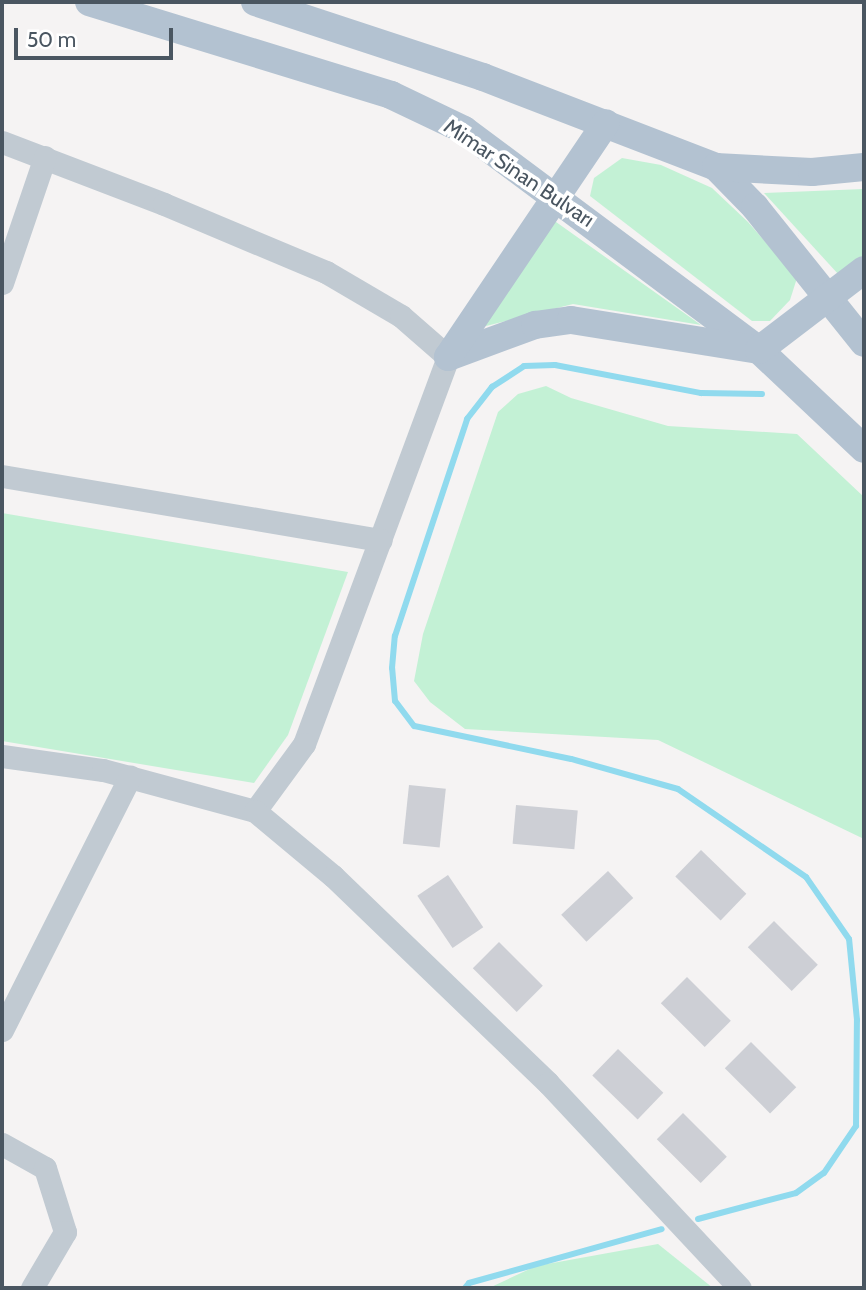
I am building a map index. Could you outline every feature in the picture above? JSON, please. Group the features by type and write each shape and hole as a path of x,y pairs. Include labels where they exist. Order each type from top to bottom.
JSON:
{"main road":[{"name":"Mimar Sinan Bulvarı","path":"89,2 391,95 464,130 556,195 760,350 864,449"},
{"path":"255,2 483,77 716,167 812,172 864,167"},
{"path":"448,357 606,123"},
{"path":"716,167 755,207 864,344"},
{"path":"448,357 535,325 571,320 760,350 864,270"}],"street":[{"path":"2,142 326,272 401,316 448,357 304,744 255,811"},
{"path":"2,279 45,157"},
{"path":"2,476 381,540"},
{"path":"2,756 130,777 255,811 333,876 548,1083 740,1288"},
{"path":"2,1030 130,777"},
{"path":"2,1144 45,1168 65,1231 32,1288"}],"green space":[{"path":"622,158 661,165 712,188 748,222 797,278 790,300 770,321 752,321 590,196 594,178"},
{"path":"864,189 864,256 839,275 764,193"},
{"path":"549,217 701,325 573,304 478,328"},
{"path":"546,386 571,398 668,426 797,434 864,497 864,839 658,740 465,729 430,702 414,681 423,634 498,412 518,394"},
{"path":"2,513 348,572 288,735 254,783 2,741"},
{"path":"658,1244 713,1288 489,1288 536,1266"}],"building":[{"path":"409,785 446,789 440,848 403,844"},
{"path":"516,805 578,810 574,849 513,844"},
{"path":"701,850 746,894 721,920 675,877"},
{"path":"608,871 633,898 586,942 561,915"},
{"path":"448,875 483,927 453,948 417,896"},
{"path":"774,921 818,965 792,991 748,947"},
{"path":"499,942 543,986 517,1012 473,968"},
{"path":"687,977 731,1021 705,1047 661,1003"},
{"path":"751,1042 796,1087 770,1113 725,1068"},
{"path":"618,1049 663,1093 638,1119 592,1076"},
{"path":"683,1113 727,1157 701,1183 657,1139"}],"waterway":[{"path":"698,1219 796,1193 824,1173 856,1126 857,1020 849,939 806,877 678,789 571,759 414,726 395,701 392,668 395,636 467,419 492,387 524,366 555,365 701,393 762,394"},
{"path":"465,1288 469,1283 662,1229"}]}
